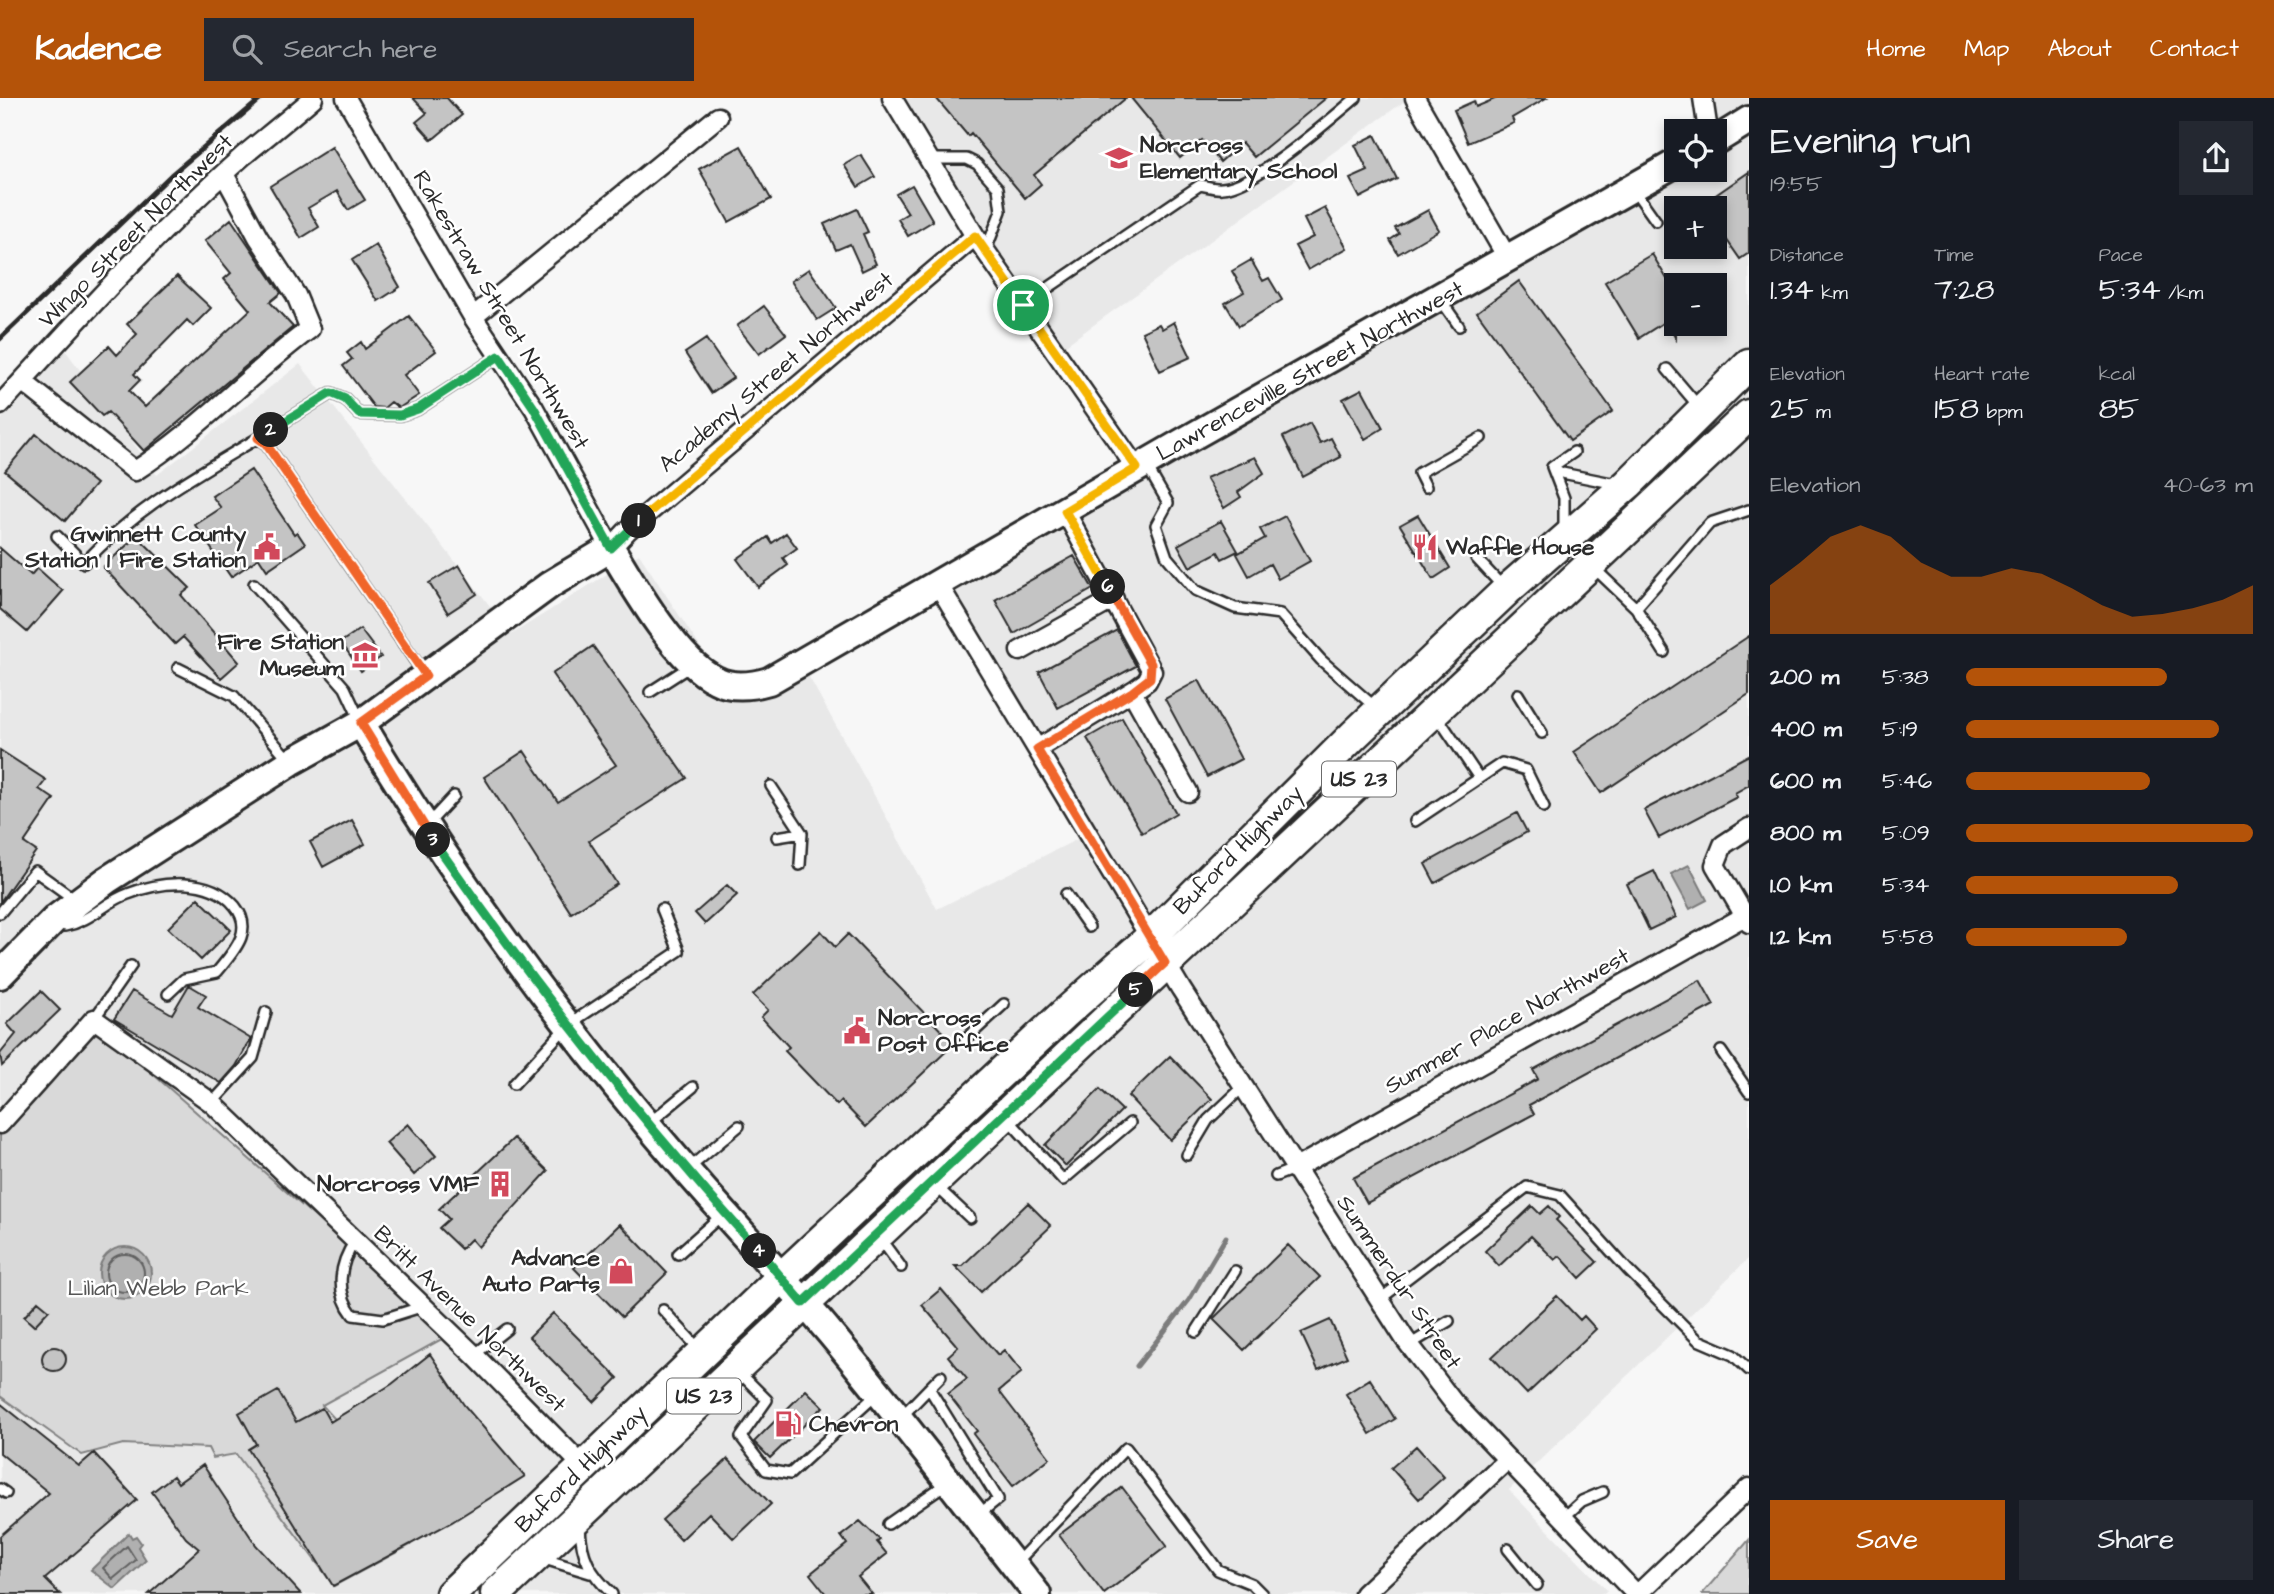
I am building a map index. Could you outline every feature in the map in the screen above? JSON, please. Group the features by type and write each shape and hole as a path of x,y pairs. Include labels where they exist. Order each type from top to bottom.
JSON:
{"main road":[{"name":"Buford Highway","path":"496,1594 1004,1114 1379,711 1507,590 1628,484 1749,364"},
{"name":"Buford Highway","path":"452,1594 782,1277 1064,1014 1158,951 1432,710 1749,415"},
{"path":"1591,516 1615,541"}],"street":[{"name":"Wingo Street Northwest","path":"3,408 22,381 78,319 224,174 313,98"},
{"name":"Rakestraw Street Northwest","path":"346,98 473,317 534,408 611,548"},
{"path":"892,98 975,236 1141,466"},
{"path":"1415,98 1508,259"},
{"path":"1703,98 1707,119"},
{"path":"473,317 718,117"},
{"path":"1727,134 1749,120"},
{"name":"Lawrenceville Street Northwest","path":"611,548 638,594 693,664 723,683 741,686 769,681 1141,466 1664,170"},
{"path":"22,381 135,471 174,446 277,353 310,328 296,295 258,237 224,174"},
{"name":"Academy Street Northwest","path":"611,548 627,531 975,236"},
{"path":"1037,749 1132,692 1150,678 1151,664 1065,511"},
{"path":"0,975 55,919 78,902 291,762 361,723 551,584 611,548"},
{"name":"Summerdur Street","path":"938,584 1158,951 1294,1169 1409,1345 1452,1402 1637,1594"},
{"path":"1020,650 1114,599"},
{"path":"1132,692 1188,792"},
{"path":"361,723 424,828 494,929 568,1026 648,1124 782,1277 878,1393 1037,1594"},
{"path":"1747,919 1715,865 1723,845 1749,828"},
{"name":"Summer Place Northwest","path":"1294,1169 1747,919"},
{"path":"0,1124 94,1019"},
{"name":"Britt Avenue Northwest","path":"94,1019 212,1103 424,1306 584,1467"},
{"path":"1364,1594 1507,1460"},
{"path":"1637,1594 1749,1488"}],"lane":[{"path":"1023,305 1200,185 1222,188 1241,183 1293,149 1356,98"},
{"path":"929,159 967,159 977,164 998,188 1001,211 986,252"},
{"path":"1633,189 1656,221"},
{"path":"1440,299 1459,327"},
{"path":"57,536 84,563 115,530 151,502 331,393 345,399 359,414 400,415 418,409 499,356"},
{"path":"1667,369 1702,410"},
{"path":"258,438 266,444 426,676"},
{"path":"1426,487 1419,473 1481,438"},
{"path":"1552,467 1574,452"},
{"path":"1141,466 1168,503 1156,525 1167,557 1195,590 1235,608 1280,614 1321,660 1379,711"},
{"path":"1552,467 1562,473 1602,483 1628,484"},
{"path":"1552,467 1564,498 1564,540"},
{"path":"1636,608 1710,523 1749,510"},
{"path":"1476,558 1507,590"},
{"path":"1589,565 1636,608 1664,652"},
{"path":"254,584 345,688 361,723"},
{"path":"650,692 693,664"},
{"path":"178,668 234,696 291,762"},
{"path":"1518,694 1542,733"},
{"path":"1432,710 1479,778"},
{"path":"1415,821 1503,763 1525,770 1544,807"},
{"path":"771,786 802,833 800,865"},
{"path":"424,828 454,796"},
{"path":"777,836 802,833"},
{"path":"0,913 35,871 78,902"},
{"path":"55,919 65,926 84,922 126,894 169,883 197,886 222,894 236,908 244,925 241,940 218,972 184,979 169,994"},
{"path":"1066,894 1088,927"},
{"path":"514,1084 568,1026 680,951 662,909"},
{"path":"94,1019 131,966"},
{"path":"965,1040 1004,1004"},
{"path":"212,1103 253,1058 266,1012"},
{"path":"1721,1051 1749,1092"},
{"path":"648,1124 693,1087"},
{"path":"1187,1155 1208,1120 1243,1087"},
{"path":"1004,1114 1063,1180 1130,1123"},
{"path":"687,1170 739,1126"},
{"path":"1276,1176 1294,1169"},
{"path":"932,1182 970,1218"},
{"path":"1379,1300 1527,1187 1560,1195 1628,1270 1698,1340 1734,1355 1749,1370"},
{"path":"678,1254 725,1213"},
{"path":"876,1234 901,1267"},
{"path":"355,1241 343,1258 341,1277 344,1304 353,1315 383,1319 424,1306"},
{"path":"1196,1332 1235,1272"},
{"path":"663,1310 703,1353"},
{"path":"1409,1345 1449,1321"},
{"path":"474,1355 507,1329"},
{"path":"734,1367 767,1401 741,1437 766,1470 790,1474 878,1393"},
{"path":"899,1419 941,1376"},
{"path":"929,1388 998,1499 975,1517"},
{"path":"1014,1565 1126,1448 1218,1570 1252,1584 1262,1594"},
{"path":"888,1524 948,1482"},
{"path":"1562,1519 1582,1501 1603,1492"},
{"path":"579,1517 580,1547 590,1573 612,1594"},
{"path":"1508,1549 1537,1585"},
{"path":"535,1557 590,1573"}],"shaded area":[{"path":"899,98 1409,98 1063,347 959,198"},
{"path":"1707,98 1749,98 1749,1258 1509,1490 1607,1591 1604,1594 0,1594 0,1396 82,1455 123,1444 208,1448 213,1458 236,1454 334,1586 335,1419 0,1131 0,421 63,347 157,475 300,364 512,634 639,554 729,691 798,657 937,909 1098,829 937,588 1338,335 1579,221 1664,176 1664,182 1727,182 1727,119 1711,119"}],"green space":[{"name":"Lilian Webb Park","path":"95,1023 449,1335 322,1405 335,1419 410,1545 334,1586 236,1454 213,1458 208,1448 123,1444 82,1455 0,1396 0,1131"},
{"path":"1749,1540 1749,1594 1702,1594"}],"water":[{"path":"1689,865 1707,900 1690,909 1671,874"},
{"path":"125,1247 144,1254 151,1273 144,1292 125,1299 106,1292 99,1273 106,1254"},
{"path":"129,1533 132,1538 136,1536 141,1543 138,1547 146,1560 115,1589 91,1570"}],"building":[{"path":"413,98 447,98 462,115 432,140 416,122 427,113"},
{"path":"936,98 1126,98 1034,175 1041,184 1025,198 971,133 968,136"},
{"path":"1131,98 1326,98 1254,157 1242,143 1220,162 1202,140 1180,158"},
{"path":"1497,98 1546,98 1512,118 1514,123 1468,143 1454,110 1474,101 1476,107"},
{"path":"1375,135 1397,179 1360,198 1350,179 1368,171 1355,145"},
{"path":"741,146 771,199 729,222 699,169"},
{"path":"332,147 365,200 348,210 337,191 308,208 319,227 301,238 270,186"},
{"path":"861,155 875,177 858,187 844,165"},
{"path":"1749,172 1749,253 1740,259 1727,240 1727,196 1714,196"},
{"path":"912,185 933,221 908,236 898,219 908,213 896,194"},
{"path":"1325,208 1347,248 1308,270 1295,246 1313,237 1304,219"},
{"path":"857,209 868,232 863,234 876,264 862,271 850,244 836,250 824,224"},
{"path":"1428,210 1439,230 1398,254 1390,240 1399,234 1395,228"},
{"path":"231,219 281,293 270,302 293,327 144,451 108,412 102,416 70,382 109,346 117,355 137,334 127,324 177,276 211,308 193,326 187,320 134,374 140,380 129,391 145,407 250,310 224,279 231,273 205,241"},
{"path":"376,245 400,287 378,301 352,260"},
{"path":"1652,254 1664,274 1664,322 1639,338 1605,282"},
{"path":"1251,260 1263,281 1269,278 1282,300 1239,326 1225,303 1244,292 1232,271"},
{"path":"809,269 836,308 817,320 791,281"},
{"path":"1519,281 1613,411 1570,441 1477,312"},
{"path":"764,306 786,334 759,354 737,326"},
{"path":"409,316 436,351 404,375 419,395 399,408 391,402 384,408 374,407 343,366 352,359 347,353 361,342 365,349"},
{"path":"1174,322 1191,357 1160,371 1142,332 1159,324 1162,329"},
{"path":"706,339 733,378 711,393 685,353"},
{"path":"1362,389 1383,428 1365,439 1343,399"},
{"path":"1310,423 1320,443 1331,438 1341,457 1303,477 1283,437"},
{"path":"36,434 96,484 65,521 5,471"},
{"path":"1255,457 1264,473 1238,492 1241,497 1224,508 1206,478"},
{"path":"251,470 294,534 297,532 305,544 267,570 259,558 231,577 195,525 221,508 212,496"},
{"name":"Waffle House","path":"1418,515 1450,568 1433,579 1400,525"},
{"path":"1285,516 1310,561 1278,579 1270,564 1249,576 1237,554 1265,538 1260,529"},
{"path":"1221,521 1238,551 1222,559 1218,552 1190,567 1178,545"},
{"path":"786,533 797,548 783,558 788,565 758,587 737,559 768,537 772,543"},
{"path":"137,536 190,588 181,595 239,662 221,678 183,637 175,644 103,567"},
{"path":"0,548 31,575 37,568 63,591 27,632 0,609"},
{"path":"1074,556 1093,589 1014,634 995,600"},
{"path":"459,565 477,594 448,613 429,583"},
{"path":"360,629 381,657 361,671 341,642"},
{"path":"1117,630 1136,666 1058,708 1039,672"},
{"path":"1749,636 1749,694 1601,793 1574,752"},
{"path":"593,646 687,778 589,841 617,884 571,913 484,777 524,751 558,802 616,765 552,674"},
{"path":"1199,680 1241,759 1207,777 1165,699"},
{"path":"1122,718 1176,813 1142,833 1087,738"},
{"path":"0,750 46,780 39,789 54,799 24,843 36,851 0,902"},
{"path":"1749,755 1749,785 1735,793 1737,797 1659,838 1644,810"},
{"path":"1517,813 1527,832 1435,883 1425,864"},
{"path":"352,820 365,844 323,867 310,842"},
{"path":"1654,871 1676,917 1649,930 1627,884"},
{"path":"727,885 737,895 705,924 695,913"},
{"path":"198,898 231,930 201,960 168,928"},
{"name":"Norcross Post Office","path":"821,931 835,947 848,934 954,1044 866,1127 841,1101 837,1105 785,1051 789,1047 761,1017 768,1010 753,995"},
{"path":"1700,980 1714,1005 1529,1105 1534,1114 1367,1203 1353,1178 1538,1079 1533,1070"},
{"path":"189,985 206,995 198,1007 251,1039 236,1066 221,1083 114,1019 132,991 172,1014"},
{"path":"41,991 60,1010 2,1066 0,1054 16,1034 7,1024"},
{"path":"1170,1056 1212,1099 1170,1140 1128,1096"},
{"path":"1100,1089 1122,1110 1066,1166 1045,1145"},
{"path":"408,1124 436,1156 414,1175 386,1143"},
{"name":"Norcross VMF","path":"514,1138 548,1171 478,1247 471,1239 461,1249 439,1228 449,1219 439,1209"},
{"path":"1028,1203 1051,1226 981,1292 955,1266 962,1266"},
{"path":"1532,1206 1540,1214 1549,1206 1559,1217 1556,1220 1597,1262 1580,1278 1560,1256 1555,1260 1531,1236 1499,1266 1485,1251"},
{"name":"Advance Auto Parts","path":"620,1224 667,1273 622,1317 574,1268"},
{"path":"1288,1245 1320,1277 1244,1350 1213,1319"},
{"path":"941,1289 998,1355 1004,1350 1022,1372 999,1391 1050,1458 1013,1486 973,1434 977,1431 948,1394 967,1379 948,1356 958,1347 922,1305"},
{"path":"1557,1296 1580,1320 1584,1316 1596,1329 1527,1394 1492,1357"},
{"path":"38,1301 49,1310 34,1326 24,1317"},
{"path":"553,1313 618,1378 594,1402 529,1337"},
{"path":"1330,1320 1347,1357 1318,1370 1301,1333"},
{"path":"54,1347 65,1354 66,1359 59,1370 54,1371 43,1364 42,1359 49,1348"},
{"path":"430,1354 464,1405 525,1476 452,1522 333,1586 248,1449 256,1444 239,1413 278,1391 296,1422 322,1408 330,1422 392,1384"},
{"path":"1370,1379 1395,1419 1370,1434 1346,1394"},
{"name":"Chevron","path":"806,1390 823,1407 770,1458 754,1442"},
{"path":"0,1403 79,1466 94,1453 137,1500 45,1579 60,1594 0,1594 0,1536 49,1493 0,1453"},
{"path":"1416,1446 1444,1477 1419,1499 1391,1468"},
{"path":"728,1459 771,1504 734,1539 709,1513 681,1540 662,1520"},
{"path":"203,1465 256,1545 301,1594 149,1594 199,1549 186,1538 152,1492 173,1476 178,1483"},
{"path":"1122,1487 1167,1546 1104,1594 1059,1535"},
{"path":"860,1521 880,1540 877,1542 887,1554 858,1577 872,1594 826,1594 810,1574 847,1544 841,1536"}],"waterway":[{"path":"1137,1366 1189,1300 1226,1237"}],"railway":[{"path":"0,339 171,175 262,98"}],"place":[{"name":"Norcross Elementary School","path":"1119,158"},
{"name":"Gwinnett County Station 1 Fire Station","path":"267,547"},
{"name":"Waffle House","path":"1425,547"},
{"name":"Fire Station Museum","path":"365,655"},
{"name":"Norcross Post Office","path":"857,1031"},
{"name":"Norcross VMF","path":"500,1184"},
{"name":"Advance Auto Parts","path":"621,1271"},
{"name":"Chevron","path":"788,1424"}],"route":[{"path":"975,236 1023,305 1137,468 1065,511 1151,664 1152,671 1150,678 1136,689 1037,749 1165,963 803,1303 687,1170 568,1026 494,929 424,828 361,723 426,676 266,444 258,438 331,393 345,399 359,414 400,415 418,409 499,356 534,408 611,548 627,531 975,236"}]}
